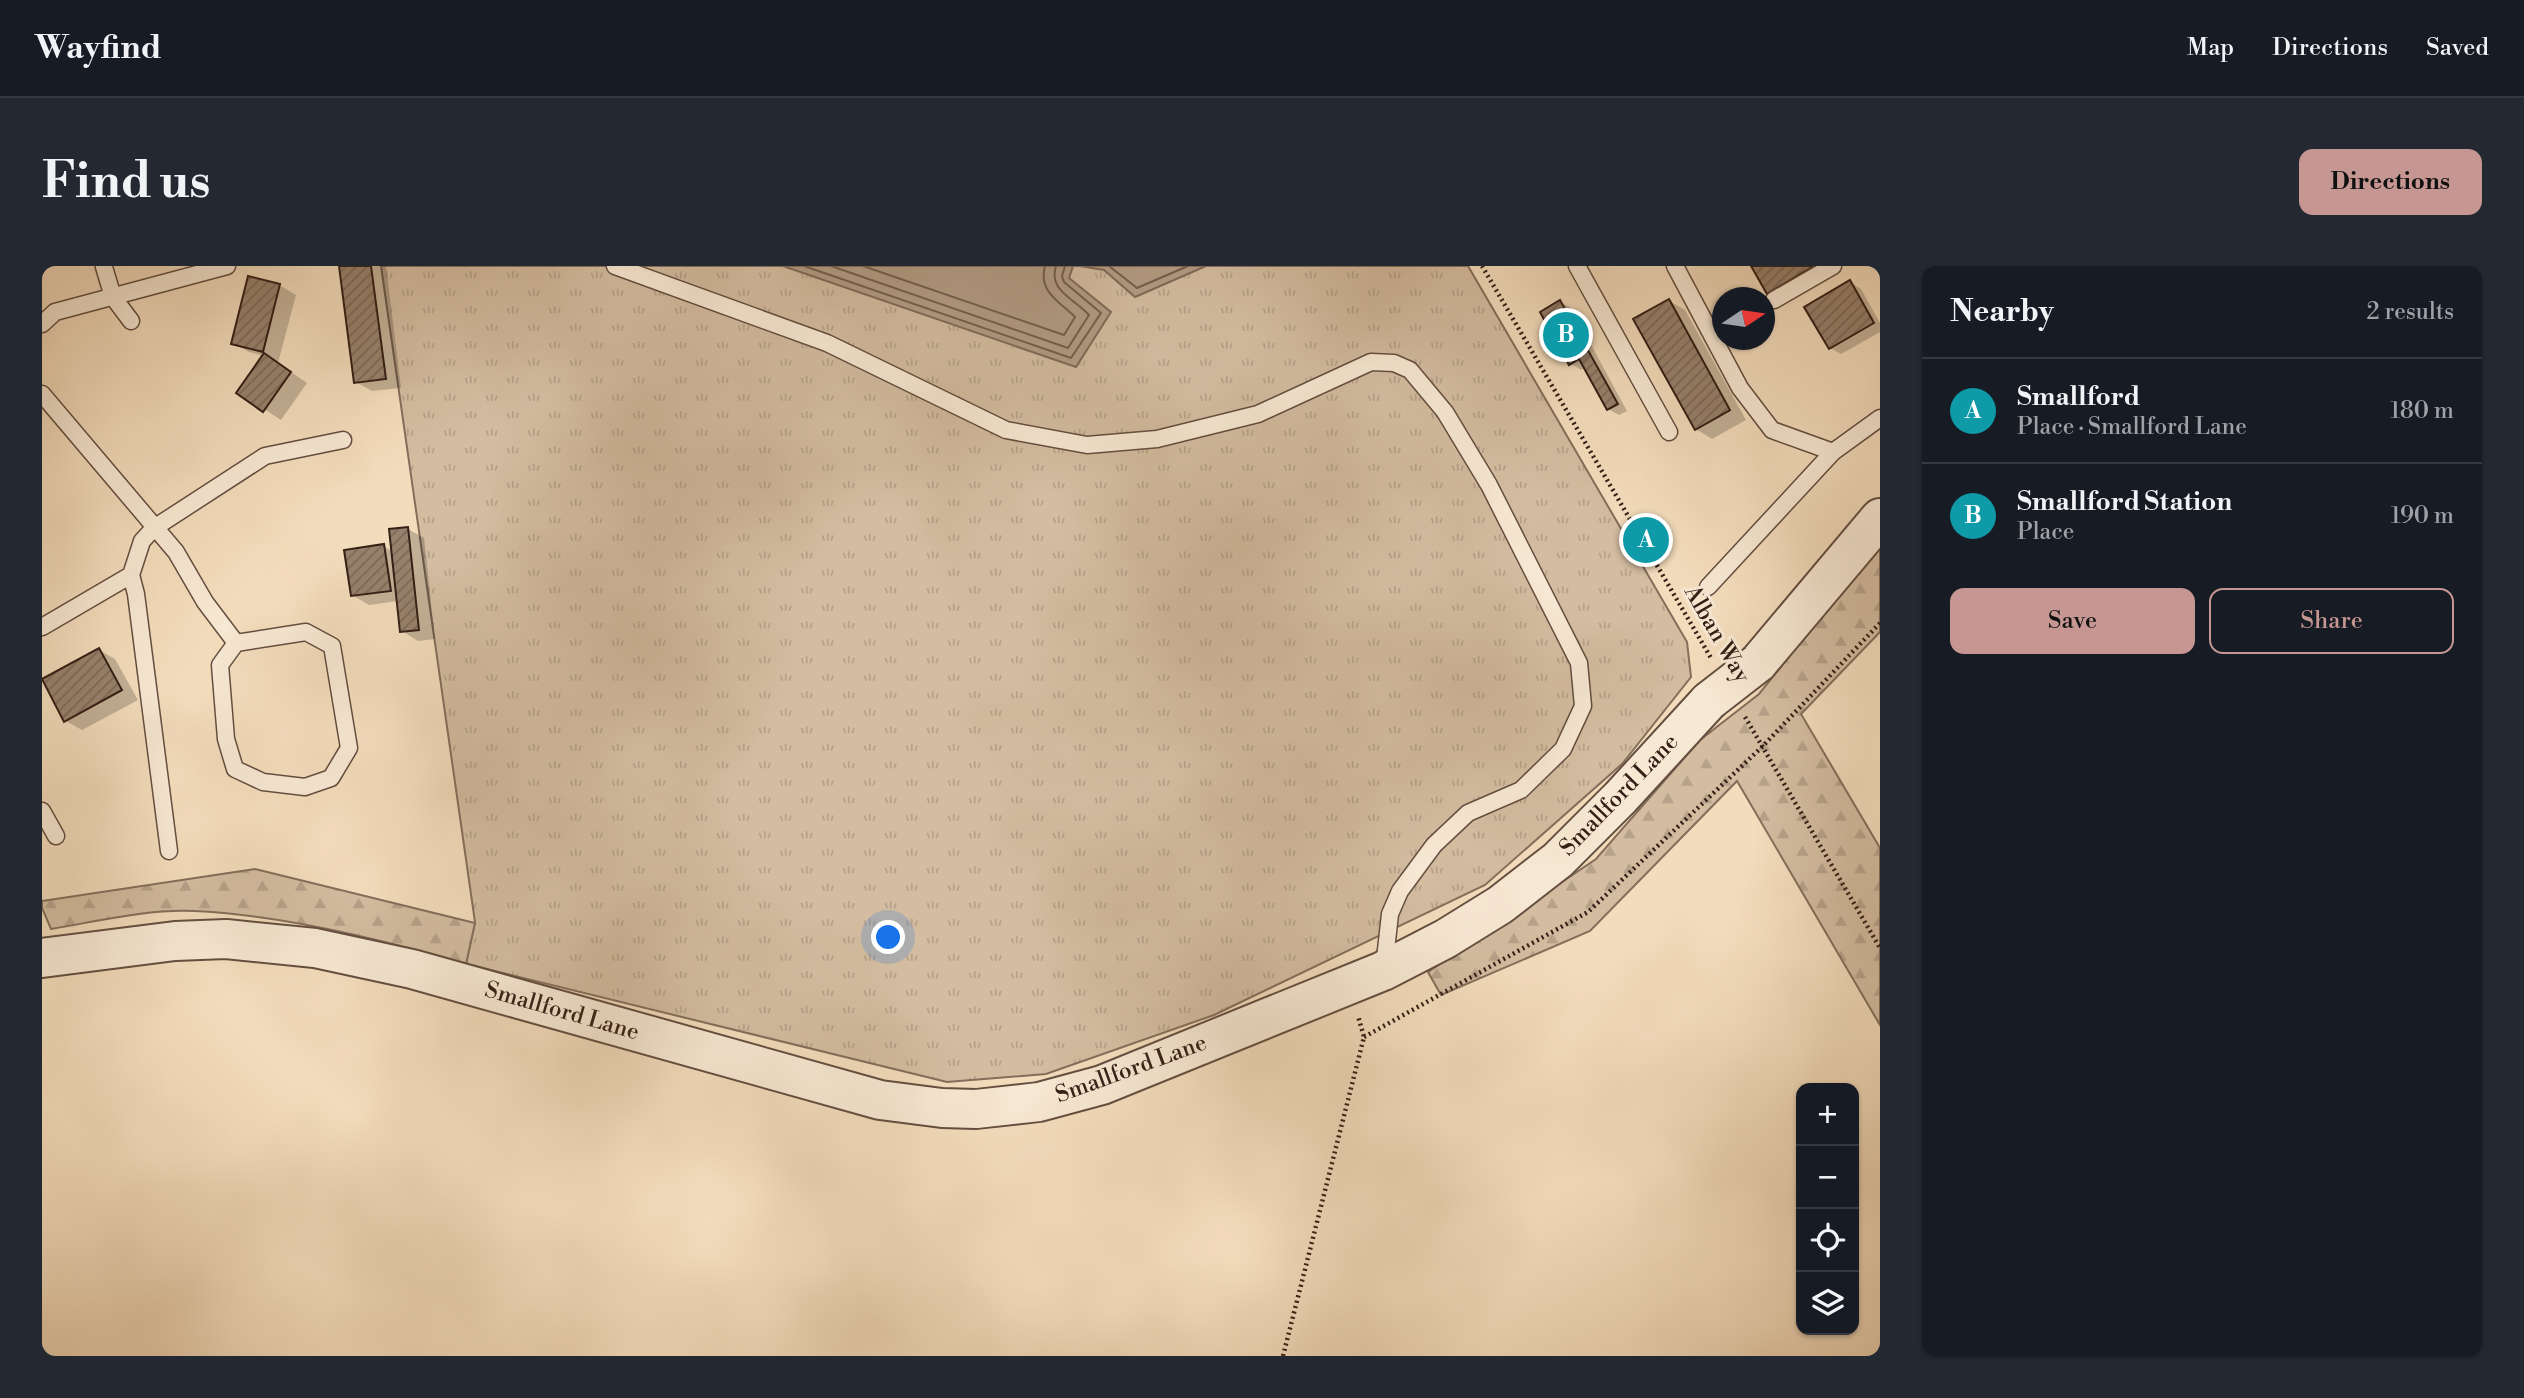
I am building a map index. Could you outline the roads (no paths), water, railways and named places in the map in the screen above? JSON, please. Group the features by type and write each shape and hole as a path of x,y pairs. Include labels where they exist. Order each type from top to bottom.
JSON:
{"street":[{"name":"Smallford Lane","path":"42,958 226,939 316,948 412,969 880,1100 976,1110 1039,1102 1102,1085 1383,971 1446,939 1500,905 1558,860 1621,797 1725,705 1880,518"}],"lane":[{"path":"42,324 55,312 227,266"},
{"path":"615,266 827,343 1006,430 1087,446 1157,439 1258,414 1371,362 1394,363 1410,370 1446,412 1489,485 1578,663 1583,706 1563,749 1521,790 1468,813 1434,845 1400,891 1390,914 1383,971"},
{"path":"1577,266 1669,432"},
{"path":"1675,266 1740,388 1772,430 1833,452"},
{"path":"1775,299 1833,266"},
{"path":"104,268 113,297 131,321"},
{"path":"42,394 176,552 205,602 236,643"},
{"path":"1707,587 1833,452 1880,418"},
{"path":"169,851 136,594 131,575 142,541 155,528 265,456 343,440"},
{"path":"42,627 131,575"},
{"path":"306,632 332,646 349,748 331,778 306,787 263,782 234,769 226,739 220,664 236,643 306,632"},
{"path":"42,811 56,836"}],"water":[{"path":"783,266 1073,266 1069,278 1111,312 1076,367"},
{"path":"1080,266 1206,266 1135,297 1104,270"}],"place":[{"name":"Smallford Station","path":"1566,335"},
{"name":"Smallford","path":"1646,540"}]}
